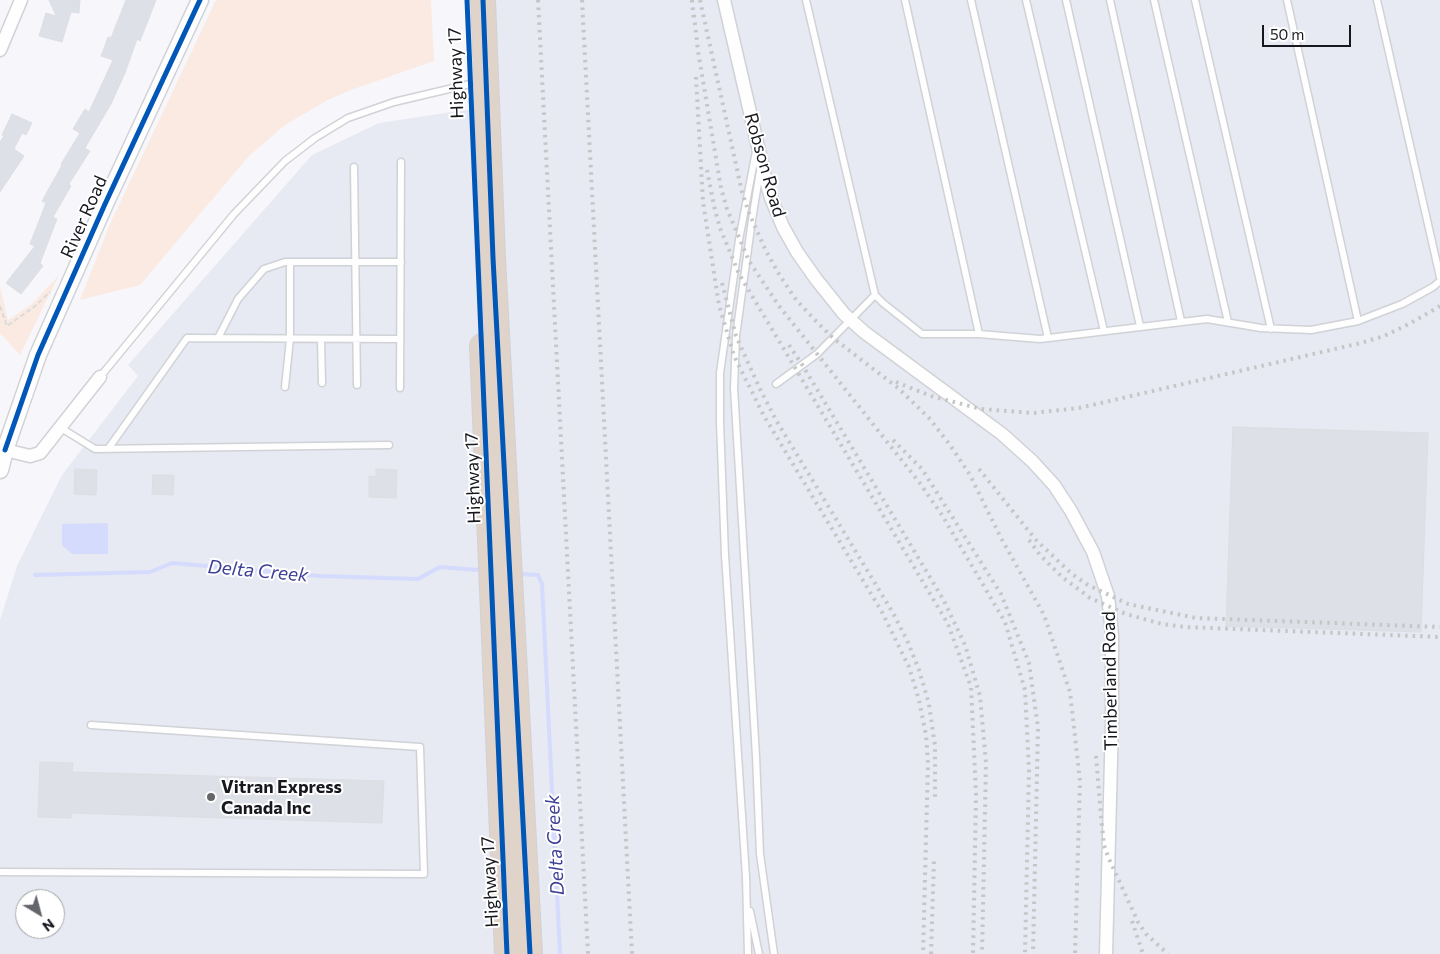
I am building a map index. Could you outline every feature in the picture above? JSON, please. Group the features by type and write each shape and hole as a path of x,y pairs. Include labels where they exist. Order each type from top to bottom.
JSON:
{"highway":[{"name":"Highway 17","path":"467,0 507,954"},
{"name":"Highway 17","path":"483,0 493,248 530,954"}],"street":[{"path":"0,50 21,0"},
{"name":"River Road","path":"0,470 5,450 38,355 105,204 200,0"},
{"name":"Robson Road","path":"724,0 771,198 783,227 797,252 816,280 849,319 961,405"},
{"path":"5,450 30,456 40,453 100,377"},
{"name":"Timberland Road","path":"961,405 1018,447 1054,485 1071,511 1093,552 1108,596 1113,669 1106,954"}],"lane":[{"path":"806,0 875,295 882,303 922,334 979,334 1040,339 1207,319 1271,329 1311,330 1358,321 1402,304 1440,282"},
{"path":"904,0 979,334"},
{"path":"971,0 1048,338"},
{"path":"1026,0 1104,331"},
{"path":"1066,0 1140,326"},
{"path":"1110,0 1180,321"},
{"path":"1154,0 1228,322"},
{"path":"1195,0 1271,329"},
{"path":"1287,0 1358,321"},
{"path":"1377,0 1440,277"},
{"path":"100,377 234,214 285,161 315,138 348,118 394,102 470,84"},
{"path":"748,954 747,898 725,554 720,373 757,144"},
{"path":"400,388 401,162"},
{"path":"762,164 752,220 736,336 734,388 760,854 774,954"},
{"path":"354,167 357,385"},
{"path":"218,338 238,299 264,269 285,262 401,262"},
{"path":"285,387 290,339 290,262"},
{"path":"776,384 817,354 849,319 875,295"},
{"path":"108,449 187,338 400,339"},
{"path":"321,339 322,383"},
{"path":"61,428 95,449 389,445"},
{"path":"0,872 424,874 420,747 91,725"},
{"path":"747,898 759,954"}],"path":[{"path":"0,306 7,326 34,307 52,291"}],"shaded area":[{"path":"216,0 431,0 434,61 351,90 328,100 285,125 248,157 140,285 80,300 110,224"},
{"path":"495,0 1440,0 1440,954 0,954 0,620 17,566 62,475 138,376 128,365 312,155 379,123 498,105"},
{"path":"59,275 20,355 0,333 0,286 8,320 32,304"}],"water":[{"path":"108,523 108,554 72,554 62,545 62,524"}],"building":[{"path":"49,0 80,0 79,13 71,12 62,42 39,36 46,13 56,16"},
{"path":"126,0 156,0 140,41 137,39 111,104 85,148 90,151 69,184 71,186 53,217 57,219 40,263 43,266 21,294 6,283 35,246 30,244 46,203 42,201 80,133 73,129 85,109 89,112 113,60 101,56 108,37 111,38"},
{"path":"12,114 32,123 26,135 22,133 14,149 24,156 0,192 0,142"},
{"path":"1233,427 1428,433 1421,632 1226,626"},
{"path":"75,469 97,470 96,495 74,494"},
{"path":"376,469 397,470 396,498 369,497 369,476 376,477"},
{"path":"153,475 174,475 173,495 152,494"},
{"name":"Vitran Express Canada Inc","path":"40,762 73,763 72,772 384,781 382,823 71,813 71,818 38,817"}],"waterway":[{"name":"Delta Creek","path":"35,575 150,572 172,563 320,576 418,579 440,567 479,570"},
{"name":"Delta Creek","path":"520,574 538,575 542,584 560,954"}],"railway":[{"path":"538,0 588,954"},
{"path":"582,0 632,954"},
{"path":"692,0 694,22"},
{"path":"700,0 742,192 766,251 797,301 814,319 833,338 898,388 929,418 950,445 970,475 1001,538 1044,615 1070,692 1080,781 1075,954"},
{"path":"694,15 698,51 721,188 727,209 749,261 779,306 919,482 942,515 1005,622 1025,690 1029,771 1025,954"},
{"path":"696,77 703,202 719,305 734,356 764,416 882,612 909,667 919,700 926,735 928,763 923,954"},
{"path":"707,170 720,228 739,274 948,624 971,687 976,794 973,954"},
{"path":"722,283 736,336 776,420 893,613 907,640 919,670 929,704 935,746 935,799"},
{"path":"896,382 931,396 981,409 1033,413 1079,408 1361,343 1384,336 1440,306"},
{"path":"789,345 943,599 965,645 980,696 986,763 982,954"},
{"path":"893,440 922,469 1001,594 1029,663 1038,728 1033,954"},
{"path":"979,469 1036,540 1072,574 1088,585 1128,604 1196,618 1440,627"},
{"path":"1029,540 1040,555 1062,577 1090,598 1126,614 1162,624 1184,627 1440,637"},
{"path":"1096,756 1104,845 1109,859 1138,922 1146,934 1168,954"},
{"path":"931,954 934,859"},
{"path":"1132,921 1143,954"}],"cycle path":[{"path":"5,450 38,355 105,204 200,0"},
{"path":"467,0 507,954"},
{"path":"483,0 493,258 530,954"}],"place":[{"name":"Vitran Express Canada Inc","path":"211,797"}]}
